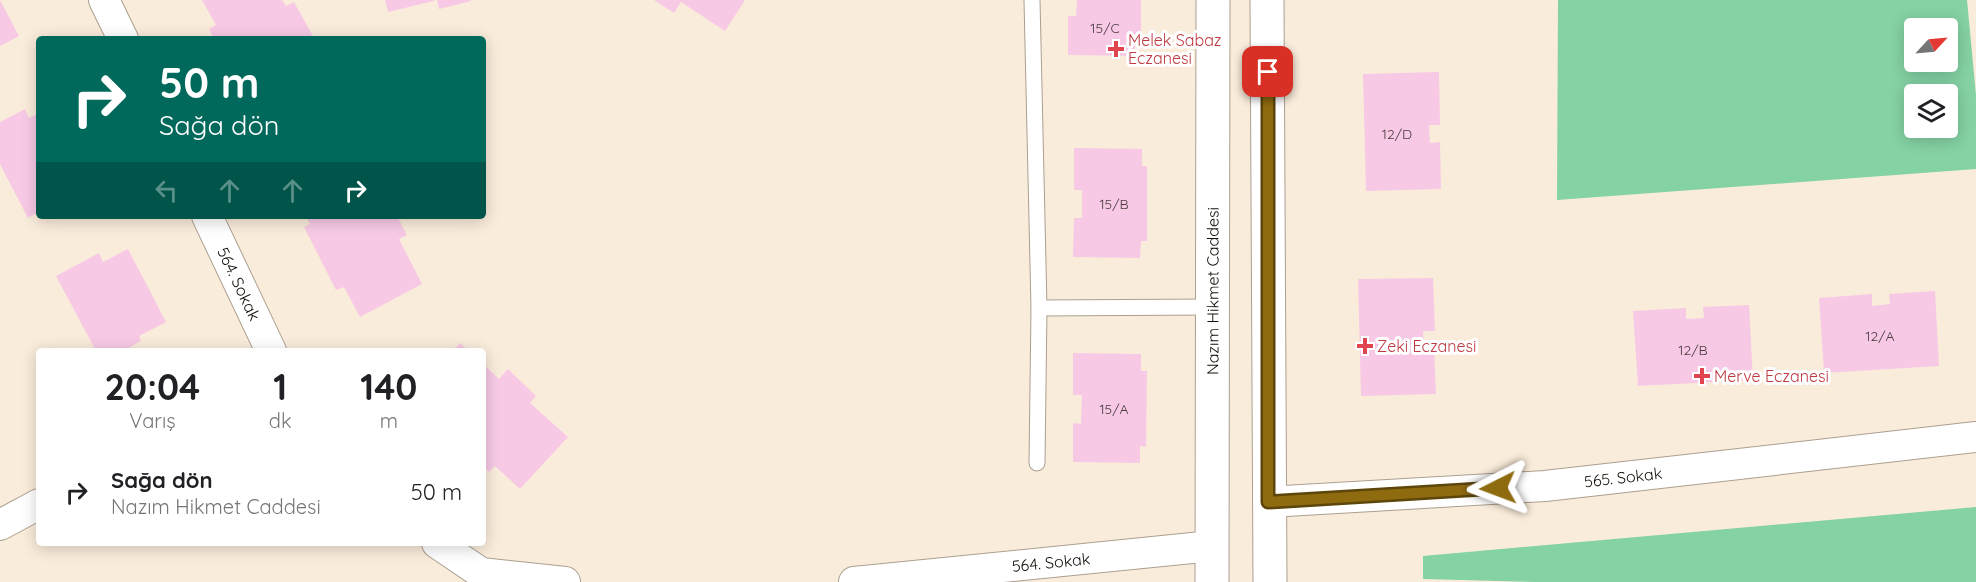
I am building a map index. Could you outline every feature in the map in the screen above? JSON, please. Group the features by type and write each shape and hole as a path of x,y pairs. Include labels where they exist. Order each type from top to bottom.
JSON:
{"main road":[{"name":"Nazım Hikmet Caddesi","path":"1212,582 1213,0"},
{"path":"1268,0 1270,582"}],"street":[{"path":"104,0 122,36"},
{"name":"564. Sokak","path":"208,219 270,348"},
{"name":"565. Sokak","path":"1268,502 1545,486 1976,437"},
{"path":"0,525 36,506"},
{"path":"441,546 480,573 565,582"},
{"name":"564. Sokak","path":"854,582 1212,546"}],"lane":[{"path":"1032,0 1039,308 1038,463"},
{"path":"1039,308 1212,307"}],"green space":[{"path":"1558,0 1967,0 1976,95 1976,169 1557,200"},
{"path":"1976,507 1976,582 1536,582 1423,579 1423,556"}],"building":[{"path":"0,0 19,36 0,46"},
{"path":"202,0 282,0 286,6 294,2 313,36 212,36 209,29 216,25"},
{"path":"385,0 434,0 434,1 388,12"},
{"path":"437,0 471,0 471,1 439,9"},
{"path":"654,0 745,0 725,31 681,2 674,13"},
{"path":"1077,0 1141,0 1141,39 1135,39 1135,56 1068,55 1068,16 1076,16"},
{"path":"1439,72 1440,125 1429,125 1430,143 1440,142 1441,189 1366,191 1363,74"},
{"path":"25,109 29,118 36,114 36,214 28,218 0,164 0,122"},
{"path":"1074,148 1142,149 1142,166 1147,166 1147,241 1141,241 1140,258 1073,257 1074,218 1082,218 1082,190 1074,190"},
{"path":"308,219 399,219 407,235 399,239 422,284 360,317 344,287 336,290 304,227 310,224"},
{"path":"128,249 166,322 139,336 141,341 128,348 94,348 56,276 99,253 103,262"},
{"path":"1433,278 1435,331 1423,331 1424,348 1434,348 1436,394 1361,396 1358,279"},
{"path":"1935,291 1939,366 1824,373 1819,298 1872,294 1872,306 1890,304 1889,294"},
{"path":"1749,305 1753,380 1638,386 1633,311 1686,308 1686,319 1704,318 1703,307"},
{"path":"460,343 466,348 456,348"},
{"path":"1073,353 1141,354 1141,371 1147,371 1146,447 1140,446 1140,463 1073,462 1073,423 1081,424 1082,395 1073,395"},
{"path":"486,367 499,379 508,369 536,396 530,403 568,437 520,489 495,466 489,472 486,470"}],"place":[{"name":"Melek Sabaz Eczanesi","path":"1116,49"},
{"name":"Zeki Eczanesi","path":"1365,346"},
{"name":"Merve Eczanesi","path":"1702,376"}],"route":[{"path":"1268,72 1268,502 1498,488"}]}
